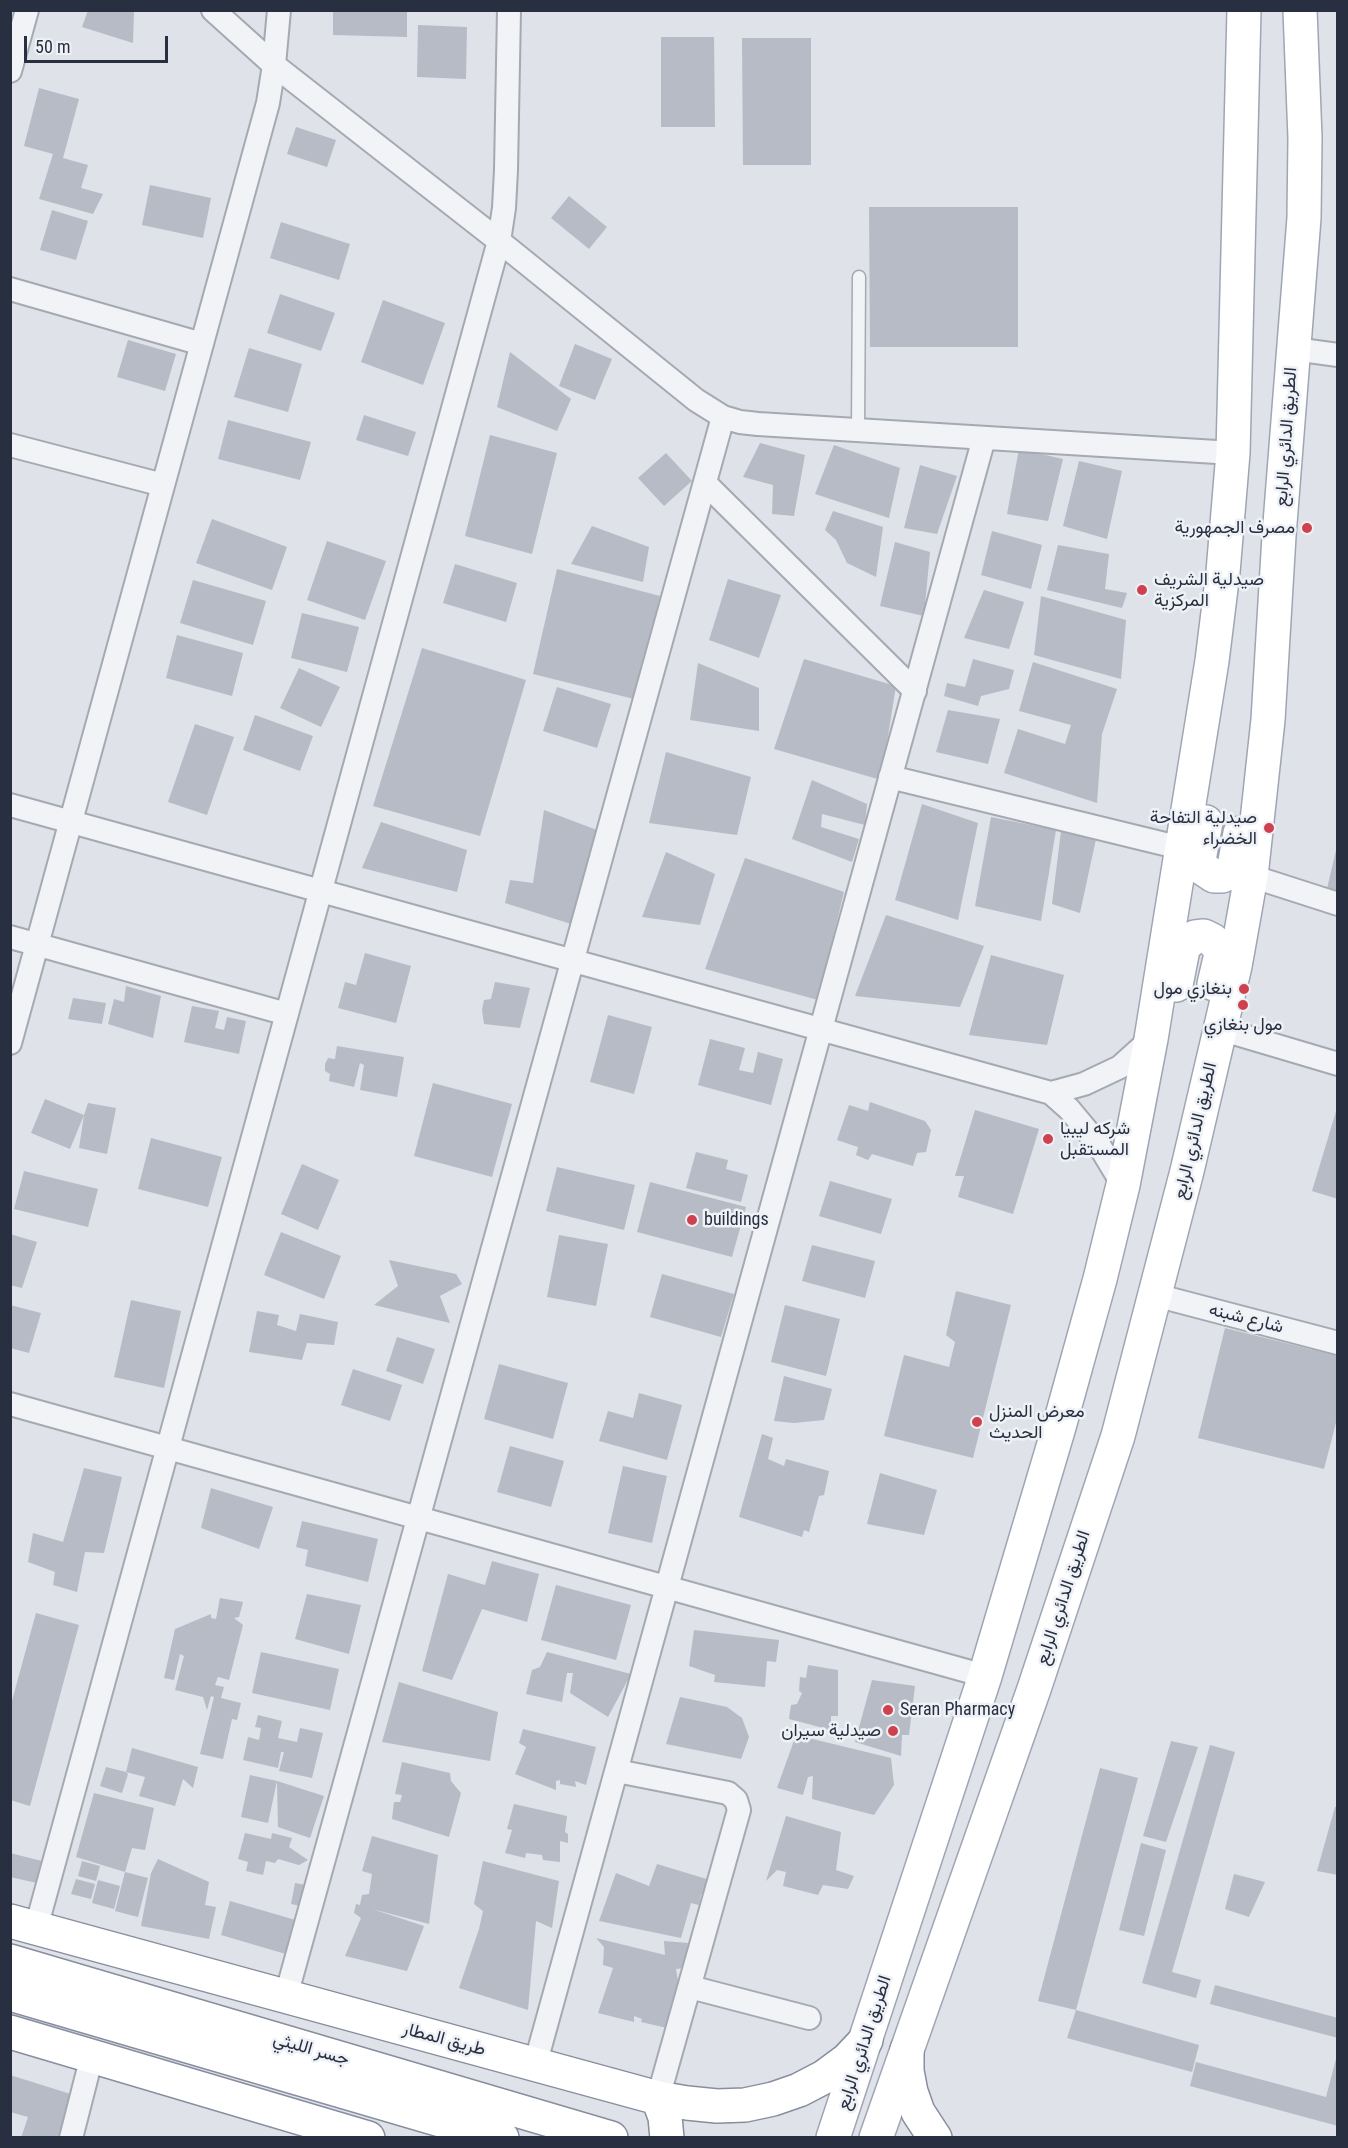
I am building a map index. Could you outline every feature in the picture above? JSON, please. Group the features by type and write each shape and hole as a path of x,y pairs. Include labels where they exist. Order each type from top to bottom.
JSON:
{"main road":[{"name":"الطريق الدائري الرابع","path":"833,2138 985,1676 1091,1313 1122,1185 1151,1039 1206,704 1218,614 1233,453 1244,10"},
{"name":"الطريق الدائري الرابع","path":"876,2138 1034,1689 1118,1436 1187,1171 1235,966 1251,876 1266,732 1305,218 1305,138 1300,10"},
{"path":"1218,614 1228,647 1230,689 1199,860 1202,868 1214,876 1229,873 1234,867 1249,760 1252,748 1266,732"},
{"path":"1133,1131 1142,1124 1154,1105 1183,949 1195,937 1204,936 1218,946 1221,954 1183,1106 1182,1135 1187,1171"},
{"name":"طريق المطار","path":"23,1924 658,2098 717,2106 745,2105 773,2099 799,2090 824,2077 866,2040"},
{"name":"جسر الليثي","path":"10,1961 611,2138"},
{"name":"جسر الليثي","path":"10,1995 502,2138"},
{"path":"10,2032 360,2136"},
{"path":"907,2050 907,2071 911,2092 918,2112 935,2138"},
{"path":"658,2098 665,2117 667,2138"}],"street":[{"path":"10,71 27,10"},
{"path":"213,10 274,65 499,241 696,400 723,417 758,424 1233,453"},
{"path":"10,1043 268,103 279,10"},
{"path":"23,1924 168,1448 499,241 506,170 509,10"},
{"path":"10,290 202,344"},
{"path":"1294,349 1338,355"},
{"path":"286,1996 723,417"},
{"path":"536,2065 984,438"},
{"path":"10,445 163,485"},
{"path":"705,483 915,691"},
{"path":"891,777 1181,848"},
{"path":"10,805 1051,1093 1084,1084 1120,1067 1151,1039"},
{"path":"1251,876 1338,904"},
{"path":"10,937 287,1014"},
{"path":"1220,1029 1338,1064"},
{"path":"1051,1093 1091,1136 1111,1164 1122,1185"},
{"name":"شارع شبنه","path":"1155,1295 1338,1343"},
{"path":"10,1404 985,1676"},
{"path":"616,1771 728,1793 736,1800 740,1810 658,2098"},
{"path":"690,1987 809,2018"},
{"path":"71,2138 92,2056"}],"lane":[{"path":"858,429 859,277"}],"building":[{"path":"88,10 134,10 133,43 82,27"},
{"path":"333,10 407,10 407,37 333,35"},
{"path":"418,25 467,27 466,79 417,77"},
{"path":"661,37 714,37 715,127 661,127"},
{"path":"742,38 811,38 811,165 743,165"},
{"path":"39,88 79,99 63,158 88,165 81,188 103,194 93,214 39,199 53,154 24,146"},
{"path":"296,127 336,140 327,167 287,154"},
{"path":"150,185 211,198 203,238 142,225"},
{"path":"569,196 607,227 589,249 551,218"},
{"path":"869,207 1018,207 1018,347 870,347"},
{"path":"52,210 88,221 76,260 40,250"},
{"path":"281,222 350,244 339,280 270,258"},
{"path":"280,294 335,313 321,351 267,333"},
{"path":"383,300 445,323 423,385 361,362"},
{"path":"128,340 176,354 165,391 117,377"},
{"path":"575,344 612,359 595,400 559,386"},
{"path":"249,348 302,364 288,412 234,397"},
{"path":"510,352 571,399 557,431 497,407"},
{"path":"364,415 416,432 408,456 356,440"},
{"path":"228,420 311,442 300,480 218,459"},
{"path":"490,435 557,453 532,554 465,536"},
{"path":"760,443 805,455 794,516 772,514 773,485 743,477"},
{"path":"834,445 900,468 889,518 815,494"},
{"path":"1019,449 1063,459 1048,521 1007,514"},
{"path":"666,453 692,481 664,506 638,478"},
{"path":"1079,461 1122,471 1107,539 1063,526"},
{"path":"920,465 957,476 937,534 904,528"},
{"path":"833,511 883,527 876,577 847,563 836,540 825,530"},
{"path":"212,519 287,547 272,590 196,563"},
{"path":"592,526 649,547 643,582 571,564"},
{"path":"992,531 1042,545 1031,589 981,575"},
{"path":"327,541 386,561 365,620 307,600"},
{"path":"895,542 930,552 924,616 880,606"},
{"path":"1058,545 1109,554 1105,589 1127,593 1122,608 1047,590"},
{"path":"455,564 517,583 506,622 443,603"},
{"path":"557,569 660,596 634,699 533,674"},
{"path":"728,579 781,595 759,658 709,640"},
{"path":"193,580 266,601 253,645 180,623"},
{"path":"984,590 1024,602 1009,649 964,638"},
{"path":"1041,596 1126,620 1121,679 1034,655"},
{"path":"302,613 359,627 347,672 291,658"},
{"path":"177,635 243,653 232,696 166,678"},
{"path":"422,648 526,680 480,836 373,806"},
{"path":"804,659 896,686 881,780 774,749"},
{"path":"973,659 1014,670 1009,689 981,696 978,706 944,696 947,683 965,687"},
{"path":"1033,662 1117,689 1102,734 1097,803 1004,773 1018,729 1065,744 1071,725 1019,711"},
{"path":"698,663 759,688 759,731 690,720"},
{"path":"299,668 340,687 321,727 280,708"},
{"path":"557,687 611,704 597,748 543,731"},
{"path":"948,710 1000,719 988,764 936,752"},
{"path":"255,715 313,736 300,771 243,750"},
{"path":"195,724 234,737 207,815 168,802"},
{"path":"666,752 751,777 737,835 649,823"},
{"path":"812,780 867,804 865,825 822,814 821,827 859,839 852,862 792,839"},
{"path":"922,804 978,823 958,920 895,900"},
{"path":"544,810 597,830 571,924 505,903 510,880 533,883"},
{"path":"991,817 1056,830 1041,921 975,906"},
{"path":"381,822 467,850 457,892 362,868"},
{"path":"1061,831 1096,839 1080,913 1052,904"},
{"path":"1338,846 1338,900 1325,897"},
{"path":"666,852 715,874 700,925 642,917"},
{"path":"745,858 844,892 818,1000 705,969"},
{"path":"886,915 984,946 960,1007 855,996"},
{"path":"365,953 411,966 396,1023 338,1008 345,982 356,985"},
{"path":"991,955 1064,975 1047,1045 969,1035"},
{"path":"495,982 530,988 520,1028 484,1024 482,1010 484,1000 491,999"},
{"path":"126,986 161,996 153,1038 108,1024 114,999 124,1002"},
{"path":"73,998 106,1003 102,1024 68,1019"},
{"path":"192,1006 219,1011 215,1028 224,1030 227,1017 246,1021 239,1054 184,1042"},
{"path":"608,1015 652,1027 634,1094 590,1082"},
{"path":"710,1039 745,1048 739,1070 753,1073 758,1052 783,1059 771,1105 698,1085"},
{"path":"337,1046 404,1057 397,1097 360,1090 364,1065 360,1063 354,1087 329,1081 330,1074 325,1071 325,1064 328,1058 335,1059"},
{"path":"433,1083 512,1104 492,1177 414,1156"},
{"path":"45,1099 84,1115 70,1149 31,1133"},
{"path":"870,1102 925,1121 931,1130 926,1152 917,1153 913,1166 872,1154 868,1160 856,1155 858,1147 837,1140 849,1105 868,1111"},
{"path":"88,1103 116,1108 107,1154 79,1148"},
{"path":"1338,1108 1338,1199 1312,1191"},
{"path":"975,1110 1039,1129 1013,1214 958,1197 964,1176 955,1176"},
{"path":"151,1138 222,1157 208,1207 138,1189"},
{"path":"696,1152 728,1160 726,1169 748,1175 741,1202 686,1188"},
{"path":"302,1164 339,1180 318,1230 281,1214"},
{"path":"557,1167 635,1185 624,1230 546,1211"},
{"path":"24,1171 98,1189 88,1227 14,1209"},
{"path":"830,1181 892,1199 881,1234 819,1216"},
{"name":"buildings","path":"650,1182 746,1207 732,1257 637,1232"},
{"path":"281,1232 341,1256 324,1299 264,1275"},
{"path":"10,1234 37,1242 22,1288 10,1285"},
{"path":"559,1235 608,1244 596,1306 547,1297"},
{"path":"812,1245 875,1261 865,1298 802,1281"},
{"path":"389,1260 456,1274 462,1284 440,1296 450,1323 374,1305 398,1286"},
{"path":"662,1274 734,1294 721,1337 650,1317"},
{"path":"956,1291 1011,1305 973,1458 884,1436 904,1355 949,1367 955,1342 946,1335"},
{"path":"131,1300 181,1311 164,1388 114,1377"},
{"path":"10,1305 41,1313 29,1353 10,1348"},
{"path":"785,1305 840,1319 826,1376 771,1362"},
{"path":"257,1311 279,1315 277,1325 296,1331 300,1314 338,1322 334,1345 307,1343 302,1360 249,1352"},
{"path":"1225,1328 1338,1356 1338,1415 1324,1469 1198,1438"},
{"path":"397,1337 435,1349 423,1384 386,1371"},
{"path":"499,1364 568,1383 553,1439 484,1419"},
{"path":"353,1369 402,1385 390,1421 341,1405"},
{"path":"784,1376 832,1389 824,1420 794,1423 774,1421"},
{"path":"639,1393 682,1405 667,1460 599,1441 608,1411 633,1418"},
{"path":"762,1434 773,1438 768,1459 784,1466 786,1459 829,1471 824,1495 819,1496 809,1532 804,1530 802,1537 739,1517"},
{"path":"510,1446 564,1461 551,1507 497,1492"},
{"path":"623,1466 667,1476 652,1543 608,1533"},
{"path":"84,1468 122,1477 104,1553 85,1552 77,1592 53,1585 55,1572 28,1562 33,1533 63,1542"},
{"path":"880,1473 937,1490 924,1535 867,1524"},
{"path":"211,1488 273,1507 259,1549 201,1528"},
{"path":"302,1521 378,1539 368,1582 305,1566 308,1550 296,1547"},
{"path":"492,1561 539,1574 527,1622 482,1609 452,1680 422,1671 448,1574 485,1585"},
{"path":"556,1585 631,1605 616,1660 541,1640"},
{"path":"307,1594 361,1605 349,1654 295,1639"},
{"path":"220,1598 243,1602 239,1617 234,1618 243,1625 229,1680 218,1677 215,1685 224,1687 221,1698 241,1703 237,1720 232,1719 223,1759 200,1754 214,1697 211,1696 207,1710 203,1697 175,1690 184,1656 180,1654 174,1680 164,1678 175,1629 211,1614 211,1618 216,1619"},
{"path":"36,1613 79,1625 30,1806 10,1800 10,1708"},
{"path":"694,1630 779,1640 776,1662 767,1661 765,1687 714,1682 715,1675 689,1666"},
{"path":"261,1652 339,1669 330,1710 252,1693"},
{"path":"547,1652 631,1674 608,1717 570,1693 573,1673 567,1673 562,1702 526,1694 532,1670 540,1667"},
{"path":"808,1665 838,1670 838,1716 831,1716 831,1730 789,1719 791,1705 797,1704 802,1693 799,1691 800,1677 806,1678"},
{"name":"Seran Pharmacy","path":"872,1680 915,1686 909,1735 902,1735 901,1756 855,1742"},
{"path":"399,1682 498,1712 490,1761 382,1742"},
{"path":"680,1697 727,1707 742,1718 749,1737 741,1759 666,1744"},
{"path":"258,1715 282,1721 278,1738 297,1742 300,1728 323,1733 312,1778 279,1771 284,1752 281,1752 278,1768 243,1760 248,1737 259,1740 261,1728 255,1727"},
{"path":"523,1729 596,1747 586,1785 575,1781 576,1787 560,1784 560,1780 556,1781 556,1790 515,1774 526,1747 519,1743"},
{"path":"796,1735 891,1758 894,1785 874,1815 812,1799 813,1776 808,1777 803,1795 777,1788"},
{"path":"1171,1741 1198,1747 1166,1842 1143,1836"},
{"path":"1210,1745 1235,1752 1172,1972 1201,1980 1196,1998 1142,1983"},
{"path":"132,1748 198,1767 193,1788 183,1779 175,1806 139,1796 145,1777 126,1772"},
{"path":"402,1762 450,1773 451,1781 461,1793 449,1837 392,1819 394,1802 400,1802 402,1795 395,1794"},
{"path":"106,1767 128,1774 122,1793 100,1786"},
{"path":"1100,1768 1138,1778 1076,2010 1038,2001"},
{"path":"250,1775 277,1781 268,1823 241,1817"},
{"path":"277,1781 324,1796 310,1838 278,1827"},
{"path":"94,1793 154,1808 145,1850 132,1848 125,1872 76,1857"},
{"path":"514,1804 567,1816 565,1832 568,1834 568,1843 560,1841 560,1862 543,1860 542,1855 526,1853 525,1858 505,1853 512,1830 507,1829"},
{"path":"1335,1807 1338,1807 1338,1875 1317,1871"},
{"path":"786,1816 841,1832 836,1870 854,1876 848,1889 823,1885 818,1895 783,1886 786,1872 777,1870 766,1881"},
{"path":"245,1833 271,1839 272,1833 292,1838 289,1847 308,1860 299,1865 278,1859 275,1863 266,1861 263,1875 246,1871 248,1862 238,1859"},
{"path":"372,1836 438,1855 429,1924 372,1909 424,1926 407,1971 345,1956 361,1918 354,1913 356,1904 360,1905 362,1895 369,1894 372,1874 362,1871"},
{"path":"1141,1843 1166,1850 1144,1936 1119,1930"},
{"path":"10,1853 42,1861 37,1883 10,1877"},
{"path":"158,1859 209,1882 205,1905 216,1907 209,1939 141,1926 151,1873"},
{"path":"82,1861 100,1866 96,1881 78,1876"},
{"path":"483,1861 559,1881 552,1928 536,1921 528,2010 459,1988 483,1911 474,1904"},
{"path":"313,1862 305,1907 291,1904 295,1883 306,1885 309,1863"},
{"path":"657,1864 710,1880 701,1895 699,1905 691,1903 681,1938 599,1921 616,1873 649,1886"},
{"path":"125,1872 148,1878 138,1917 115,1911"},
{"path":"1234,1874 1265,1882 1249,1917 1225,1909"},
{"path":"76,1879 95,1884 91,1899 71,1894"},
{"path":"98,1880 120,1886 114,1909 92,1903"},
{"path":"230,1901 299,1921 289,1955 221,1935"},
{"path":"596,1938 665,1955 664,1941 688,1943 685,1968 676,1969 678,1981 667,2028 641,2022 642,2019 634,2016 634,2022 598,2013 613,1968 603,1965 604,1947"},
{"path":"1215,1985 1338,2018 1338,2038 1210,2004"},
{"path":"1076,2010 1199,2045 1192,2072 1067,2038"},
{"path":"1337,2055 1338,2126 1190,2086 1196,2062 1326,2097"},
{"path":"10,2075 77,2096 64,2138 21,2138 28,2117 10,2112"}],"place":[{"name":"مصرف الجمهورية","path":"1307,528"},
{"name":"صيدلية الشريف المركزية","path":"1142,590"},
{"name":"صيدلية التفاحة الخضراء","path":"1269,828"},
{"name":"بنغازي مول","path":"1244,989"},
{"name":"مول بنغازي","path":"1243,1005"},
{"name":"شركه ليبيا المستقبل","path":"1048,1139"},
{"name":"buildings","path":"692,1220"},
{"name":"معرض المنزل الحديث","path":"977,1422"},
{"name":"Seran Pharmacy","path":"888,1710"},
{"name":"صيدلية سيران","path":"893,1731"}]}
